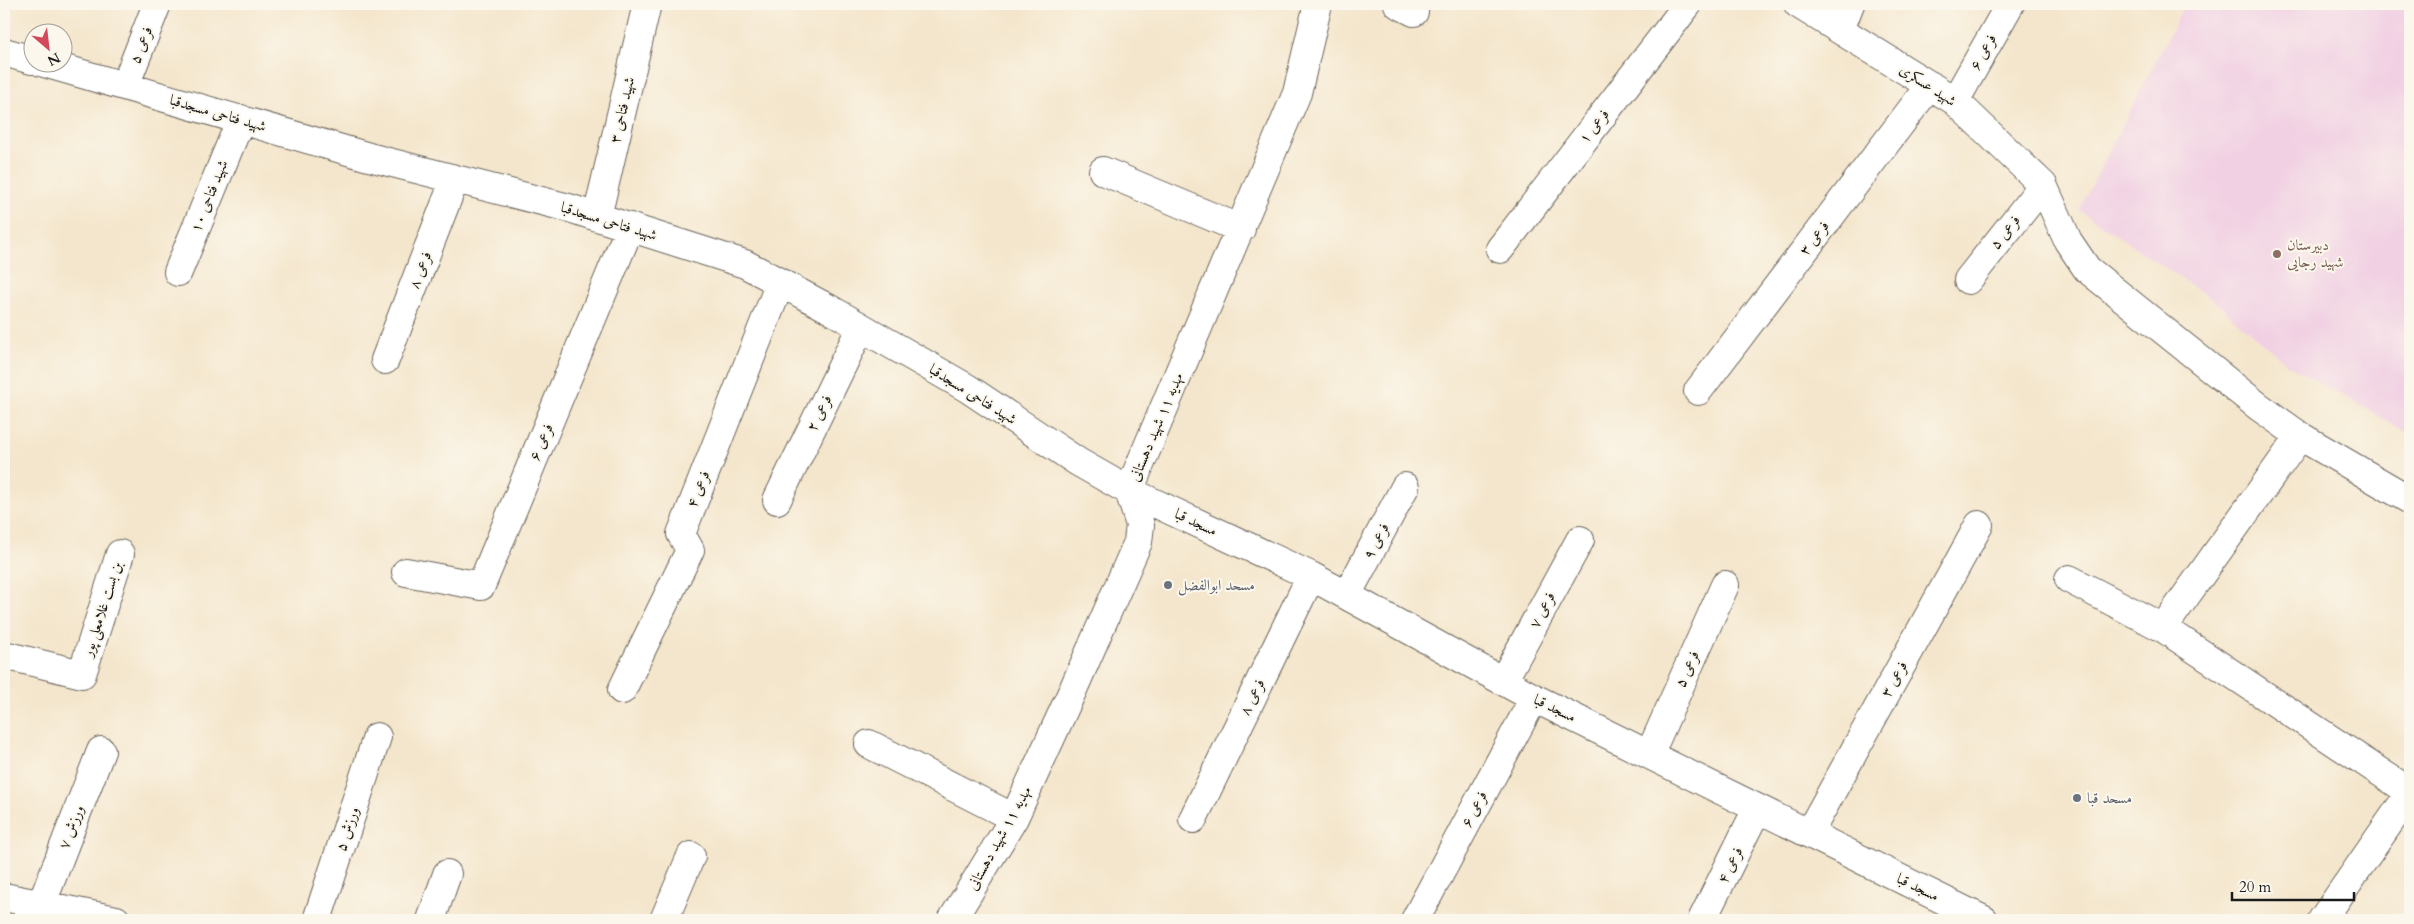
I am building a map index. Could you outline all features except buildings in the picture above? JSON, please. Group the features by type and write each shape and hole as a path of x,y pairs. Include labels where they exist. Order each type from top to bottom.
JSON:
{"street":[{"name":"فرعی ۵","path":"125,86 157,4"},
{"name":"شهید فتاحی ۳","path":"597,216 647,4"},
{"name":"مهدیه ۱۱ شهید دهستانی","path":"952,920 1014,818 1138,542 1140,525 1129,491 1241,229 1297,92 1318,4"},
{"name":"فرعی ۱","path":"1500,249 1688,4"},
{"name":"شهید عسکری","path":"1798,4 1955,101 2043,185"},
{"path":"1840,30 1850,4"},
{"name":"فرعی ۶","path":"1955,101 2010,4"},
{"path":"4,52 22,57"},
{"name":"شهید فتاحی مسجدقبا","path":"72,71 369,157 597,216 745,264 861,327 967,388 1078,462 1129,491"},
{"name":"فرعی ۳","path":"1698,391 1930,86"},
{"name":"شهید فتاحی ۱۰","path":"178,272 241,119"},
{"path":"1103,171 1241,229"},
{"name":"فرعی ۸","path":"385,360 455,179"},
{"name":"فرعی ۵","path":"1968,280 2043,185"},
{"path":"2043,185 2068,241 2087,269 2258,406 2300,436 2410,500"},
{"name":"فرعی ۶","path":"406,572 480,586 630,227"},
{"name":"فرعی ۴","path":"622,690 690,550 681,534 780,283"},
{"name":"فرعی ۲","path":"778,500 861,327"},
{"path":"2163,628 2300,436"},
{"name":"فرعی ۹","path":"1347,595 1405,487"},
{"name":"مسجد قبا","path":"1129,491 1311,576 1534,698 1650,753 1977,919"},
{"name":"فرعی ۳","path":"1809,833 1979,524"},
{"name":"فرعی ۷","path":"1504,681 1580,540"},
{"name":"بن بست غلامعلی پور","path":"4,654 82,674 120,554"},
{"name":"فرعی ۸","path":"1193,819 1311,576"},
{"path":"2069,579 2163,628 2410,793 2322,920"},
{"name":"فرعی ۵","path":"1650,753 1725,585"},
{"name":"فرعی ۶","path":"1415,920 1534,698"},
{"name":"ورزش ۵","path":"317,920 376,738"},
{"path":"869,744 1014,818"},
{"name":"ورزش ۷","path":"42,903 101,751"},
{"name":"فرعی ۴","path":"1702,920 1757,809"},
{"path":"664,920 691,856"},
{"path":"431,920 447,874"},
{"path":"4,897 42,903 116,920"}],"shaded area":[{"name":"دبیرستان شهید رجایی","path":"2185,4 2410,4 2410,434 2287,364 2210,298 2079,210"}],"place":[{"name":"دبیرستان شهید رجایی","path":"2277,254"},
{"name":"مسحد ابوالفضل","path":"1168,585"},
{"name":"مسحد قبا","path":"2077,798"}]}
